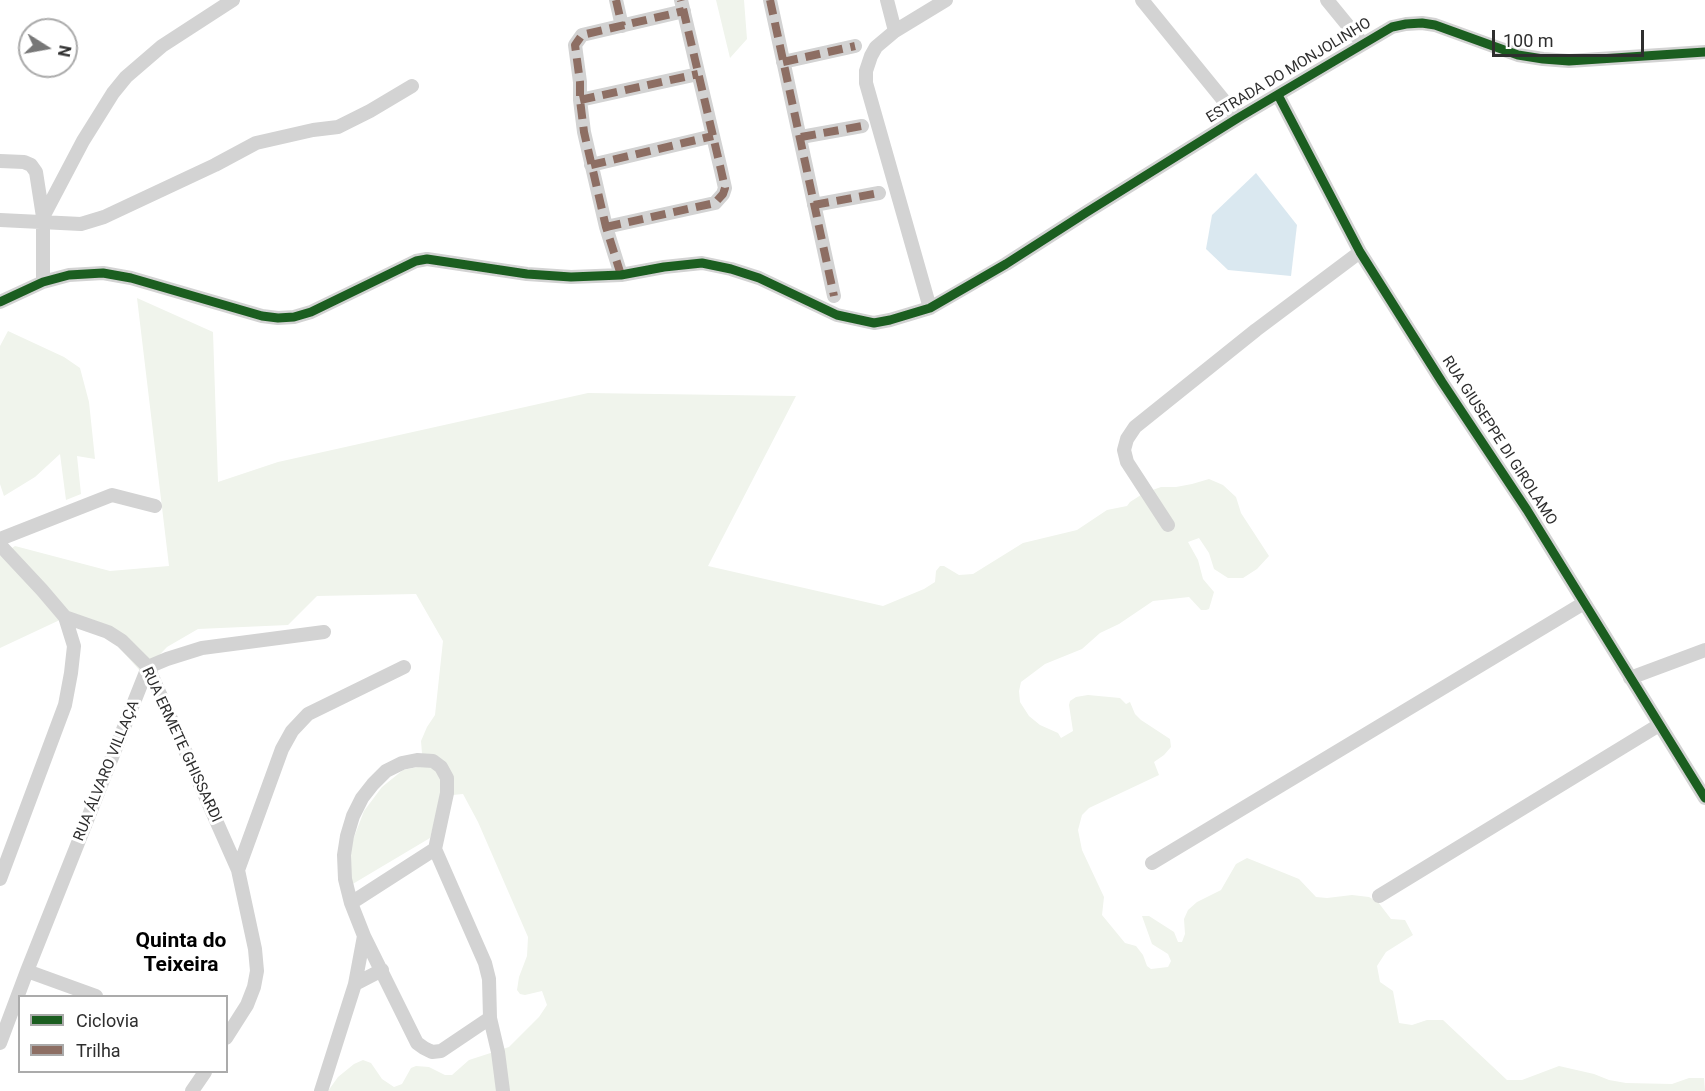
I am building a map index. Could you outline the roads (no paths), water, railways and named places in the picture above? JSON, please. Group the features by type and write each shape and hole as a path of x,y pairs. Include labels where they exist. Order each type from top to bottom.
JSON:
{"street":[{"path":"43,220 100,112 126,77 162,46 233,0"},
{"path":"616,0 622,26"},
{"path":"770,0 834,296"},
{"path":"887,0 895,31"},
{"path":"930,308 866,83 866,71 876,47 895,31 946,0"},
{"path":"1143,0 1238,118"},
{"path":"1334,4 1363,44"},
{"path":"606,227 715,203 723,194 725,188 682,6 622,26 582,35 575,49 580,75 584,132 606,227 621,275"},
{"name":"ESTRADA DO MONJOLINHO","path":"0,302 43,282 69,275 104,273 131,278 262,316 278,318 294,317 310,312 416,261 426,259 550,276 621,275 702,263 759,278 837,315 874,323 890,321 930,308 1006,264 1238,118 1392,27 1422,23 1436,25 1518,55 1543,59 1569,61 1705,52"},
{"path":"783,62 855,46"},
{"path":"580,100 698,74"},
{"path":"0,220 43,220 81,224 104,217 215,165 256,143 313,130 338,127 412,86"},
{"name":"RUA GIUSEPPE DI GIROLAMO","path":"1278,95 1360,252 1527,510 1705,798"},
{"path":"801,137 862,126"},
{"path":"591,165 713,136"},
{"path":"0,161 24,162 36,171 43,220 43,282"},
{"path":"814,205 879,193"},
{"path":"1168,525 1127,462 1124,450 1127,439 1135,427 1256,330 1360,252"},
{"path":"0,539 112,495 155,506"},
{"name":"RUA ERMETE GHISSARDI","path":"0,545 65,617 108,632 122,641 148,667 238,870 255,949 257,971 248,1005 228,1035"},
{"path":"1152,863 1584,603"},
{"path":"0,879 65,705 74,646 65,617"},
{"path":"148,667 201,648 324,632"},
{"path":"1630,678 1705,650"},
{"name":"RUA ÁLVARO VILLAÇA","path":"0,1043 148,667"},
{"path":"238,870 282,749 292,731 308,714 404,667"},
{"path":"1379,896 1659,725"},
{"path":"490,1018 441,1051 432,1052 417,1043 364,936 351,903 345,879 344,855 353,816 362,798 373,784 387,771 402,764 417,760 433,761 441,767 447,778 447,793 435,849 485,963 489,979 490,1018 498,1052 503,1091"},
{"path":"351,903 435,849"},
{"path":"321,1091 355,984 364,936"},
{"path":"355,984 382,970"},
{"path":"27,971 93,995"},
{"path":"192,1091 204,1073"}],"district":[{"name":"Quinta do Teixeira","path":"181,954"}]}
